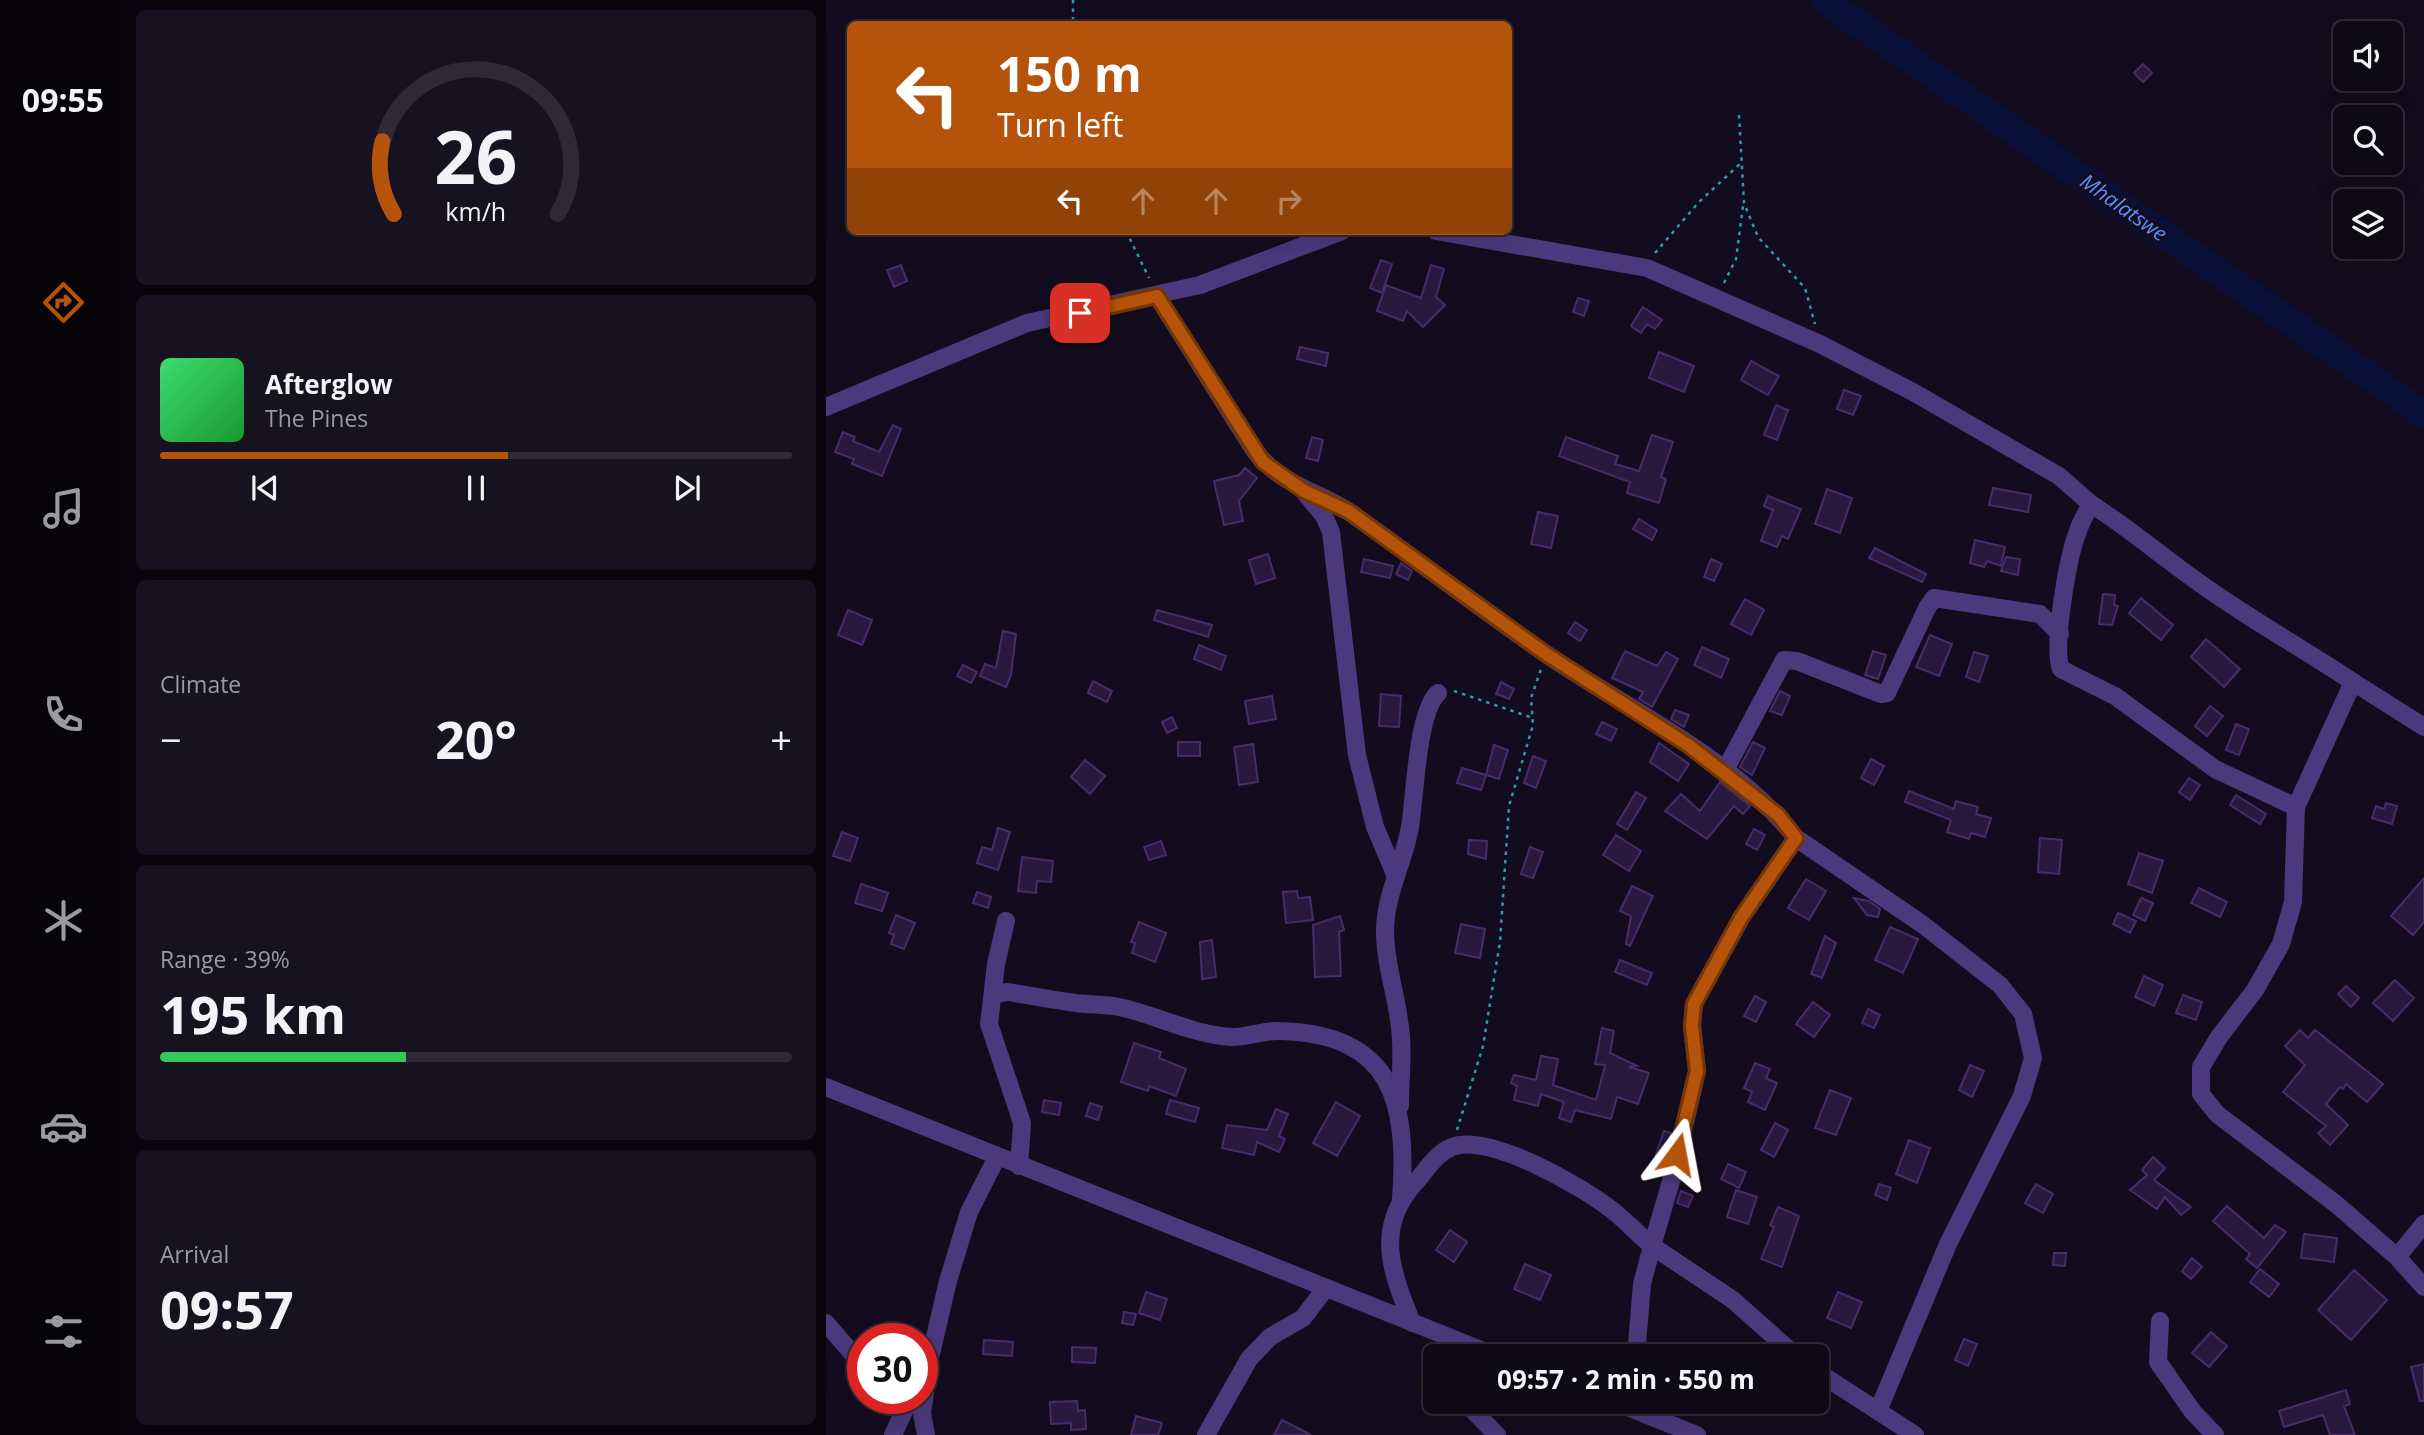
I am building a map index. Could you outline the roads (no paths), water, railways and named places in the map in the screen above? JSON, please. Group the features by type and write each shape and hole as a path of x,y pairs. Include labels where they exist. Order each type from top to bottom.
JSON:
{"street":[{"path":"826,407 1027,323 1200,285 1331,235"},
{"path":"1459,235 1647,268 1820,344 2005,443 2059,476 2091,504 2133,531 2187,575 2250,619 2424,727"},
{"path":"1157,296 1254,450 1274,471 1304,491 1348,511 1546,654 1724,772 1778,815 1796,838 1922,924 2000,985 2023,1014 2033,1058 2022,1096 1948,1244 1878,1411"},
{"path":"1304,491 1324,516 1331,532 1357,755 1375,827 1395,874"},
{"path":"2091,504 2076,534 2060,634 2061,669 2115,696 2215,769 2296,807"},
{"path":"1724,772 1784,660 1797,661 1881,694 1887,693 1934,598 2040,614 2060,634"},
{"path":"2353,682 2296,807 2293,902 2281,944 2255,990 2219,1037 2201,1067 2200,1094 2217,1114 2336,1204 2397,1257 2424,1287"},
{"path":"1412,1323 1395,1280 1389,1239 1401,1199 1405,1147 1400,1116 1399,1020 1388,975 1385,929 1395,874 1405,850 1416,764 1430,704 1438,693"},
{"path":"1637,1344 1642,1284 1672,1178 1697,1071 1692,1026 1694,1004 1741,918 1796,838"},
{"path":"1006,920 989,1024 1022,1123 1019,1166"},
{"path":"993,994 1008,992 1118,1007 1188,1028 1233,1037 1278,1030 1333,1037 1362,1052 1385,1078 1400,1116"},
{"path":"826,1087 1465,1344"},
{"path":"1401,1199 1439,1156 1452,1147 1466,1145 1504,1151 1557,1176 1611,1209 1652,1245 1733,1300 1782,1344"},
{"path":"938,1323 969,1212 997,1157"},
{"path":"2397,1257 2424,1224"},
{"path":"1206,1435 1249,1359 1270,1337 1303,1318 1325,1289"},
{"path":"2160,1321 2158,1362 2186,1403 2215,1435"},
{"path":"826,1323 847,1347"},
{"path":"1447,1337 1449,1344"},
{"path":"1829,1379 1915,1435"},
{"path":"893,1435 902,1414"},
{"path":"922,1414 926,1435"},
{"path":"1477,1414 1497,1435"},
{"path":"1657,1414 1697,1435"}],"waterway":[{"name":"Mhalatswe","path":"1824,0 2424,414"}]}
